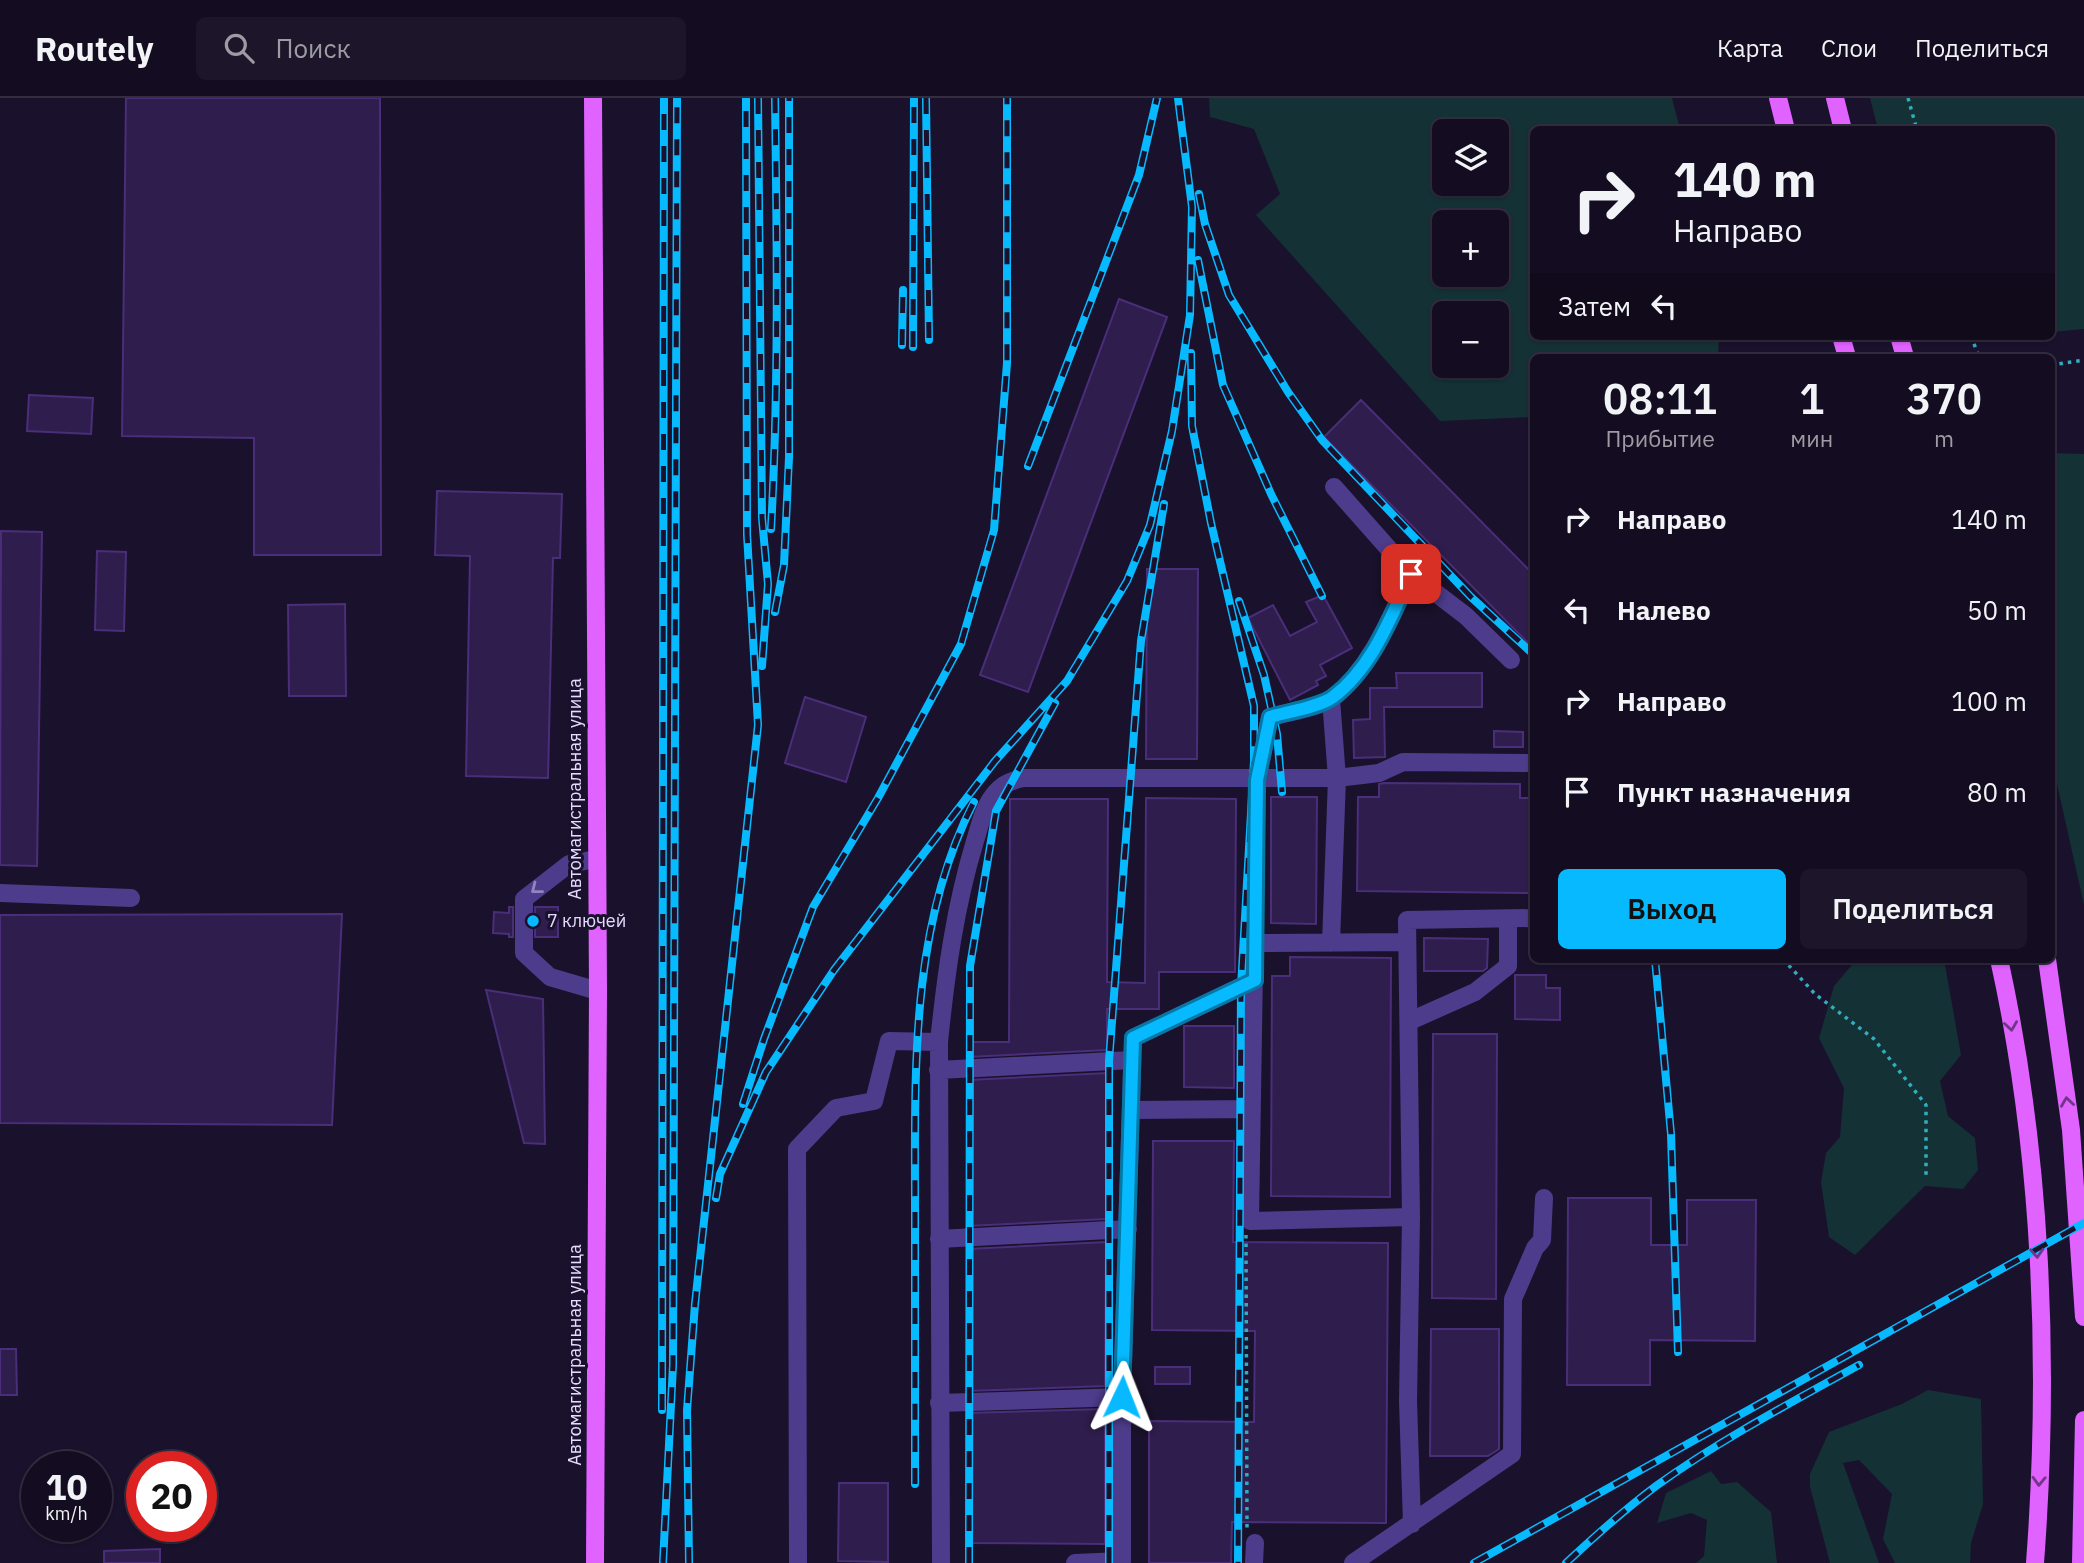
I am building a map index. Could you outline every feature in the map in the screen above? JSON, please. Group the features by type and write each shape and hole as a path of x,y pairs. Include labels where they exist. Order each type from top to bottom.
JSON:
{"main road":[{"name":"Автомагистральная улица","path":"593,98 598,990 595,1563"},
{"path":"1778,98 1785,126"},
{"path":"1835,98 1842,126"},
{"path":"2000,963 2027,1135 2038,1277 2041,1439 2035,1563"},
{"path":"2048,963 2071,1130 2084,1317"},
{"path":"2081,1563 2084,1420"}],"lane":[{"path":"1334,487 1411,574 1466,616 1511,660"},
{"path":"1411,574 1383,633 1369,655 1331,699 1270,717 1257,780 1250,1221 1411,1217"},
{"path":"1331,699 1337,778 1331,943"},
{"path":"940,1563 939,1042 946,971 957,909 985,809 995,793 1003,785 1024,778 1337,778 1379,773 1403,762 1530,763"},
{"path":"596,859 569,864 524,899 524,953 550,977 598,990"},
{"path":"0,893 131,898"},
{"path":"1412,1524 1408,1401 1411,1217 1407,920 1530,918"},
{"path":"1410,1021 1475,992 1508,966 1508,920"},
{"path":"1256,943 1407,942"},
{"path":"1075,1563 1122,1561 1122,1397 1133,1038 1255,980"},
{"path":"798,1563 797,1149 836,1108 874,1101 889,1041 939,1042"},
{"path":"938,1070 1132,1060"},
{"path":"1131,1110 1252,1109"},
{"path":"1353,1563 1512,1454 1513,1299 1535,1248 1542,1240 1544,1198"},
{"path":"939,1239 1128,1229"},
{"path":"939,1403 1122,1397"},
{"path":"1254,1563 1255,1543"}],"path":[{"path":"1908,98 1916,126"},
{"path":"2055,364 2084,360"},
{"path":"1787,963 1815,994 1874,1039 1926,1105 1926,1179"},
{"path":"1250,1221 1246,1229 1247,1529 1255,1543"}],"green space":[{"path":"1209,98 1672,98 1679,126 1530,126 1530,340 1719,340 1718,354 1530,354 1530,417 1440,421 1256,215 1280,194 1254,129 1210,117"},
{"path":"1870,98 2084,98 2084,329 2055,332 2055,126 1877,126"},
{"path":"2055,453 2084,454 2084,905 2055,775"},
{"path":"1854,963 1945,963 1961,1055 1940,1081 1948,1116 1975,1138 1978,1170 1963,1189 1925,1186 1855,1255 1829,1237 1821,1182 1826,1153 1840,1137 1844,1088 1819,1038 1834,986"},
{"path":"1928,1390 1981,1399 1983,1504 1971,1543 1970,1563 1895,1563 1883,1539 1892,1494 1859,1460 1843,1463 1879,1563 1830,1563 1810,1487 1810,1474 1829,1432 1902,1404"},
{"path":"1711,1471 1721,1484 1737,1482 1771,1512 1777,1563 1696,1563 1704,1556 1707,1520 1691,1513 1657,1523 1666,1493"}],"building":[{"path":"126,98 380,98 381,555 254,555 254,438 122,436"},
{"path":"1119,299 1167,317 1028,692 980,675"},
{"path":"29,395 93,398 91,434 27,431"},
{"path":"1361,400 1530,571 1530,645 1324,437"},
{"path":"437,491 562,494 560,558 553,558 548,778 466,776 470,556 435,555"},
{"path":"1,531 42,532 37,866 0,865"},
{"path":"97,551 126,552 124,631 95,630"},
{"path":"1147,569 1198,569 1197,759 1146,759"},
{"path":"1323,595 1352,648 1320,665 1326,676 1316,681 1318,685 1290,700 1248,618 1273,605 1290,636 1317,622 1306,602"},
{"path":"345,604 346,696 289,696 288,605"},
{"path":"1396,673 1482,673 1482,707 1384,707 1385,757 1354,758 1353,720 1370,719 1370,688 1397,688"},
{"path":"805,697 866,717 846,782 785,763"},
{"path":"1494,731 1523,732 1523,747 1494,747"},
{"path":"1379,784 1520,784 1520,798 1530,798 1530,893 1357,891 1358,797 1379,797"},
{"path":"1271,797 1317,797 1316,924 1271,923"},
{"path":"1146,798 1236,799 1235,972 1159,972 1159,1009 1107,1009 1107,1050 969,1057 969,1042 1009,1042 1010,799 1108,799 1107,982 1145,983"},
{"path":"509,907 513,907 513,937 509,937 509,934 493,933 494,912 509,913"},
{"path":"535,907 558,907 558,937 535,937"},
{"path":"342,914 332,1125 0,1123 0,915"},
{"path":"1424,938 1488,939 1487,968 1483,971 1424,971"},
{"path":"1290,957 1391,958 1390,1197 1271,1196 1272,976 1290,976"},
{"path":"1515,975 1546,975 1546,988 1560,988 1560,1020 1515,1019"},
{"path":"486,990 543,999 545,1144 524,1143"},
{"path":"1184,1026 1234,1026 1234,1088 1184,1087"},
{"path":"1433,1034 1497,1034 1496,1299 1432,1298"},
{"path":"1107,1073 1106,1219 968,1226 969,1080"},
{"path":"1153,1141 1234,1141 1233,1242 1388,1243 1386,1523 1232,1522 1231,1563 1149,1563 1149,1421 1254,1422 1255,1331 1152,1330"},
{"path":"1568,1198 1651,1198 1651,1245 1687,1245 1687,1200 1756,1200 1755,1341 1650,1340 1650,1385 1567,1385"},
{"path":"1106,1242 1105,1386 967,1391 968,1249"},
{"path":"1431,1329 1499,1329 1499,1449 1488,1456 1430,1456"},
{"path":"0,1349 16,1349 17,1395 0,1395"},
{"path":"1155,1367 1190,1367 1190,1384 1155,1384"},
{"path":"1105,1409 1105,1544 967,1543 967,1413"},
{"path":"839,1483 888,1483 888,1562 838,1561"},
{"path":"160,1549 160,1563 104,1563 104,1551"}],"railway":[{"path":"662,1410 664,98"},
{"path":"663,1563 673,1365 677,98"},
{"path":"689,1563 687,1410 695,1304 758,725 747,534 746,98"},
{"path":"758,98 762,518 768,584 762,666"},
{"path":"771,529 777,260 775,98"},
{"path":"775,612 784,565 789,457 789,98"},
{"path":"913,347 914,98"},
{"path":"926,98 929,340"},
{"path":"743,1104 813,907 878,798 961,644 994,530 1007,363 1007,98"},
{"path":"1028,466 1139,175 1157,98"},
{"path":"716,1198 720,1174 766,1072 834,970 995,761 1067,681 1127,581 1150,525 1172,431 1190,315 1192,207 1178,98"},
{"path":"1199,194 1205,224 1229,295 1288,392 1322,440 1471,597 1530,651"},
{"path":"1198,260 1223,385 1271,494 1322,596"},
{"path":"902,345 903,290"},
{"path":"1191,353 1192,426 1211,523 1254,706 1254,761 1241,987 1238,1563"},
{"path":"1109,1563 1109,1061 1141,641 1164,504"},
{"path":"1239,601 1264,675 1277,734 1282,792"},
{"path":"969,1563 970,966 996,811 1055,703"},
{"path":"915,1484 915,1104 920,1000 927,948 938,898 953,849 974,802"},
{"path":"1655,963 1671,1134 1678,1352"},
{"path":"1474,1563 2084,1223"},
{"path":"1566,1563 1633,1504 1680,1469 1756,1422 1859,1365"}],"place":[{"name":"7 ключей","path":"533,921"}],"route":[{"path":"1122,1397 1133,1038 1255,980 1257,780 1270,717 1331,699 1362,666 1373,649 1411,574"}]}
